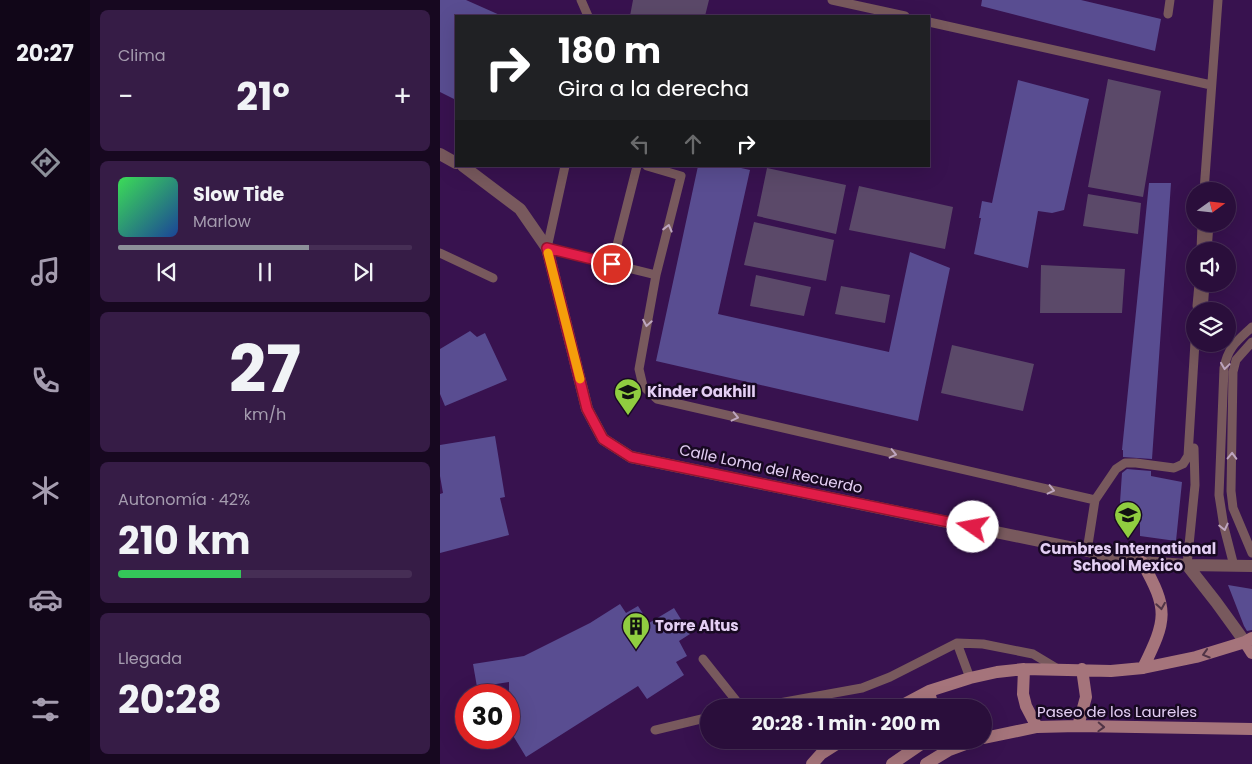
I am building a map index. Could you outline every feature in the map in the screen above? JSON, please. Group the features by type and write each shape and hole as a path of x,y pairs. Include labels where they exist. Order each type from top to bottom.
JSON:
{"main road":[{"path":"1142,562 1157,589 1163,611 1158,638 1143,668"},
{"path":"913,699 928,691 997,672 1024,669 1111,671 1143,668 1196,657 1249,640 1252,653"},
{"path":"1024,669 1026,706 1036,727"},
{"path":"1078,726 1086,697 1082,669"},
{"path":"928,691 930,699"},
{"name":"Paseo de los Laureles","path":"992,736 1036,727 1252,729"},
{"path":"812,764 829,749"},
{"path":"892,764 914,749"},
{"path":"926,764 952,749"}],"street":[{"path":"440,154 455,162"},
{"name":"Calle Loma del Recuerdo","path":"464,167 520,208 547,248 587,409 603,439 631,457 1142,562 1252,566"},
{"path":"1186,565 1249,640"}],"lane":[{"path":"581,0 588,15"},
{"path":"832,0 900,15"},
{"path":"1168,14 1170,0"},
{"path":"1205,182 1218,0"},
{"path":"930,22 1211,85"},
{"path":"565,167 547,248 656,275"},
{"path":"612,264 637,167"},
{"path":"650,167 681,176 656,275 639,369 643,386 657,399 1095,500"},
{"path":"440,253 493,278"},
{"path":"1234,566 1224,527 1219,495 1224,368 1226,356 1231,346 1252,327"},
{"path":"1252,342 1236,360 1233,372 1231,491 1233,508 1252,553"},
{"path":"1087,551 1095,500 1116,469 1125,463 1174,468 1183,464 1188,456 1194,352"},
{"path":"1186,565 1195,485 1193,462 1200,352"},
{"path":"956,643 970,678"},
{"path":"801,699 862,688 890,677 956,643 984,644 1033,654 1058,669"},
{"path":"703,659 735,699"},
{"path":"655,730 700,719"}],"shaded area":[{"path":"633,0 709,0 705,15 630,15"},
{"path":"1108,79 1161,91 1143,197 1088,187"},
{"path":"767,168 846,185 836,234 757,216"},
{"path":"859,186 953,207 945,249 849,230"},
{"path":"1088,194 1141,203 1138,234 1083,226"},
{"path":"754,222 834,240 826,281 744,265"},
{"path":"1041,265 1125,269 1122,313 1040,313"},
{"path":"756,275 811,287 804,316 750,306"},
{"path":"841,286 890,295 885,323 835,314"},
{"path":"952,345 1034,364 1023,411 941,393"}],"building":[{"path":"440,0 466,0 500,15 455,15 455,100 440,92"},
{"path":"982,0 1081,0 1161,19 1155,51 981,6"},
{"path":"1018,80 1089,99 1064,210 1052,213 1038,211 1028,268 974,254 981,218 979,218 982,201 992,203"},
{"path":"698,167 736,167 750,170 718,314 889,352 910,252 950,268 918,421 656,361"},
{"path":"1149,183 1171,183 1152,459 1123,457 1122,450"},
{"path":"470,331 477,337 485,333 507,380 445,406 440,394 440,349"},
{"path":"495,436 505,497 500,498 509,535 440,553 440,494 443,493 440,476 440,445"},
{"path":"1127,469 1151,471 1151,476 1182,482 1176,541 1140,536 1140,524 1119,517 1122,473"},
{"path":"1228,585 1252,589 1252,630 1247,631 1244,626"},
{"path":"620,604 626,613 638,606 649,623 674,608 690,634 679,641 687,656 676,662 684,675 647,699 638,686 526,757 520,747 520,684 509,684 509,682 476,684 473,664 524,656 590,623"}],"slow traffic":[{"path":"548,253 580,379"}],"place":[{"name":"Kinder Oakhill","path":"628,416"},
{"name":"Cumbres International School Mexico","path":"1128,539"},
{"name":"Torre Altus","path":"636,650"}],"route":[{"path":"612,264 547,248 587,409 603,439 631,457 973,527"}]}
